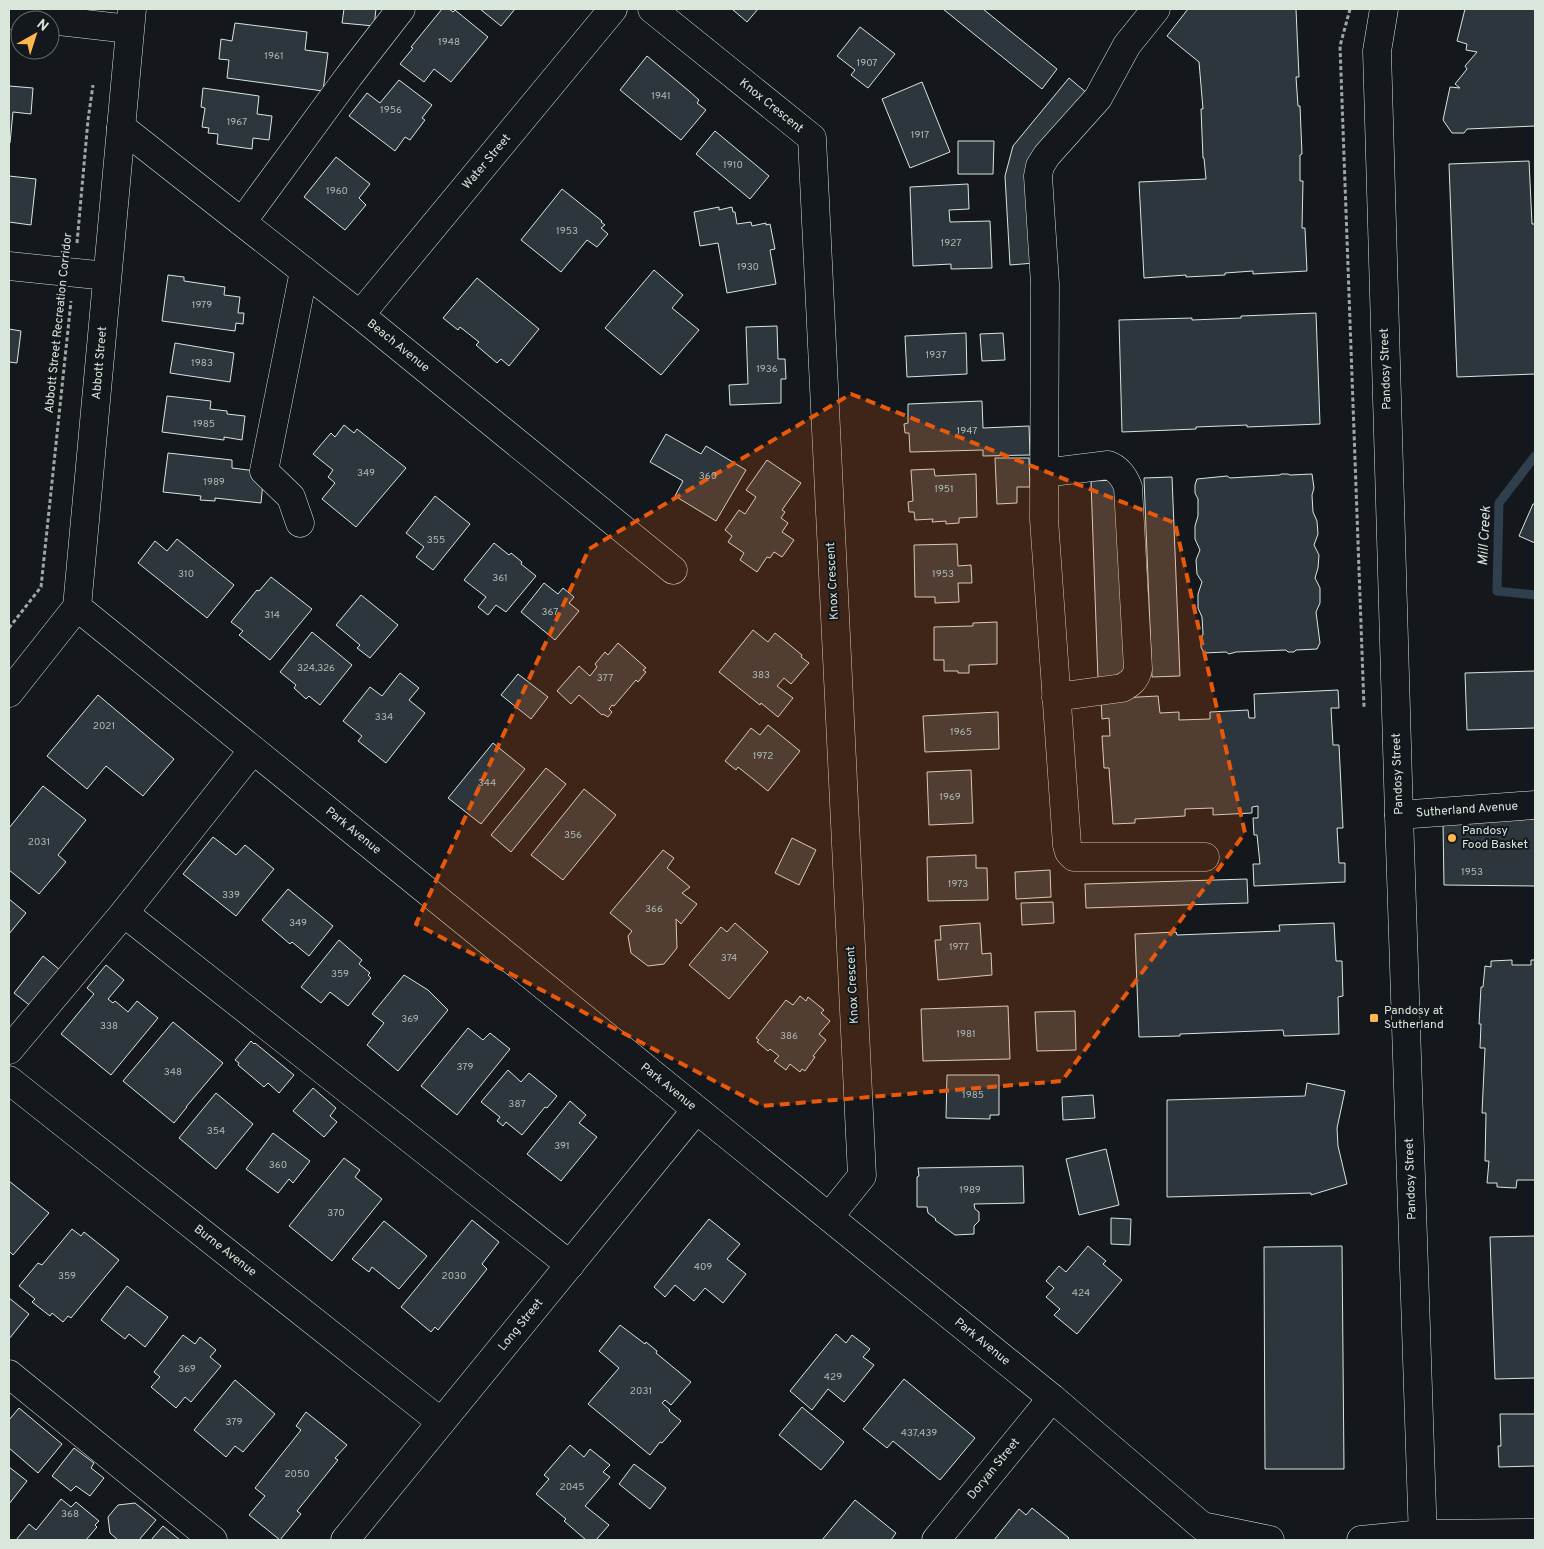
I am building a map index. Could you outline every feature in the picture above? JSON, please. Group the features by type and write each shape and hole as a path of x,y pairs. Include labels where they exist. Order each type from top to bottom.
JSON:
{"street":[{"path":"242,222 349,76 401,9"},
{"name":"Water Street","path":"360,315 613,9"},
{"name":"Knox Crescent","path":"652,9 812,138 862,1176 829,1217"},
{"path":"1156,9 1127,45 1098,98 1047,155 1040,166 1038,176 1045,284 1044,520 1067,846 1069,852 1074,857 1205,857"},
{"name":"Pandosy Street","path":"1384,9 1377,51 1399,815 1423,1537"},
{"path":"60,20 131,19"},
{"name":"Abbott Street","path":"77,607 131,19"},
{"name":"Beach Avenue","path":"121,127 304,270 673,570"},
{"path":"9,266 107,276"},
{"path":"300,523 291,497 264,471 304,270"},
{"path":"1044,473 1108,466 1115,468 1123,477 1128,487 1136,631 1138,669 1131,683 1122,688 1056,698"},
{"path":"9,693 77,607"},
{"name":"Park Avenue","path":"77,607 1052,1398 1202,1526 1270,1540"},
{"path":"9,1050 124,913 254,750"},
{"name":"Sutherland Avenue","path":"1399,815 1535,805"},
{"path":"124,913 570,1265"},
{"name":"Burne Avenue","path":"9,1080 442,1422"},
{"name":"Long Street","path":"345,1540 696,1110"},
{"path":"9,1374 213,1540"},
{"name":"Doryan Street","path":"936,1540 1052,1398"},
{"path":"1361,1540 1535,1533"}],"path":[{"path":"1350,9 1340,46 1364,712"},
{"name":"Abbott Street Recreation Corridor","path":"9,628 41,587 93,82"}],"highlighted area":[{"path":"851,394 1175,523 1245,833 1062,1081 762,1106 416,924 589,549"}],"building":[{"path":"344,9 376,9 374,26 342,23"},
{"path":"442,9 449,9 453,12 455,10 488,37 451,82 434,69 424,82 400,64 413,48 411,47"},
{"path":"480,9 515,9 501,26"},
{"path":"732,9 758,9 747,22"},
{"path":"943,9 983,9 1057,69 1042,89"},
{"path":"1188,9 1296,9 1299,77 1296,77 1298,106 1300,106 1302,154 1300,155 1300,181 1303,181 1302,228 1305,228 1307,271 1253,274 1253,271 1225,273 1225,275 1144,278 1139,182 1206,179 1203,158 1201,109 1203,109 1199,62 1167,36"},
{"path":"1465,9 1535,9 1535,126 1467,129 1464,133 1452,133 1443,120 1450,87 1460,88 1455,84 1467,69 1465,66 1477,52 1466,50 1467,44 1457,41"},
{"path":"235,23 307,32 305,50 328,53 323,91 227,78 229,60 219,59 221,39 232,41"},
{"path":"860,27 895,54 868,88 851,75 855,70 837,56"},
{"path":"647,56 699,100 697,103 706,110 681,140 620,90"},
{"path":"1069,78 1088,94 1029,176 1034,263 1010,265 1005,176 1013,146"},
{"path":"399,80 432,105 422,118 425,120 410,140 405,137 395,151 349,116 367,93 380,103"},
{"path":"922,82 950,152 910,168 882,99"},
{"path":"9,86 33,88 31,114 13,112 10,143 9,142"},
{"path":"203,88 259,96 257,114 272,116 269,140 253,138 252,149 217,144 218,134 208,133 209,128 202,127 205,108 201,107"},
{"path":"715,131 769,176 750,199 696,154"},
{"path":"958,141 994,141 993,174 958,174"},
{"path":"336,157 370,184 359,198 366,205 345,230 304,197"},
{"path":"1529,161 1532,224 1535,224 1535,374 1457,377 1449,164"},
{"path":"9,176 36,179 31,225 9,222"},
{"path":"968,184 969,209 949,210 950,222 990,221 992,268 951,269 951,264 913,266 910,187"},
{"path":"562,189 602,221 605,225 601,228 608,234 597,247 587,240 561,272 521,240"},
{"path":"719,207 719,210 732,207 737,224 751,222 752,226 770,224 775,249 770,250 776,284 727,293 718,243 700,246 694,212"},
{"path":"654,270 683,295 672,308 699,330 661,375 605,328"},
{"path":"168,275 184,277 184,281 225,287 224,295 240,297 238,313 244,313 243,324 236,323 235,331 162,321"},
{"path":"477,278 539,329 509,366 501,359 497,363 476,345 479,342 460,327 458,330 443,318"},
{"path":"1316,313 1320,424 1196,427 1196,429 1122,432 1119,320 1192,318 1192,320"},
{"path":"777,326 778,359 785,359 786,379 781,379 781,403 730,405 729,385 748,384 746,327"},
{"path":"9,329 21,331 17,363 9,362"},
{"path":"966,333 967,374 907,377 905,336"},
{"path":"1003,333 1005,360 982,361 980,334"},
{"path":"175,343 234,353 230,382 170,373"},
{"path":"167,396 211,401 210,409 227,411 227,414 245,416 242,440 224,437 224,440 162,432"},
{"path":"982,401 983,428 1029,426 1030,455 983,456 983,450 910,452 909,433 905,433 904,424 908,423 908,404"},
{"path":"344,425 354,433 357,429 406,468 356,527 322,499 335,483 328,477 333,470 313,454 331,433 335,437"},
{"path":"666,434 701,454 706,446 746,470 716,521 675,496 683,481 650,462"},
{"path":"168,453 232,460 232,468 264,472 261,503 215,498 215,501 200,500 201,496 163,492"},
{"path":"995,458 1029,458 1030,487 1017,487 1017,503 997,504"},
{"path":"767,460 801,483 782,510 785,512 781,518 788,523 782,532 794,540 782,557 774,552 770,558 767,557 757,572 740,560 744,553 728,542 732,536 725,530 739,510 745,514 756,497 746,490"},
{"path":"934,469 935,476 976,474 977,517 959,518 959,523 946,524 946,521 932,522 933,519 915,520 914,512 909,512 908,502 913,501 911,470"},
{"path":"1312,474 1314,488 1312,495 1313,512 1317,521 1318,534 1314,545 1319,555 1315,578 1320,588 1320,603 1316,612 1320,643 1317,649 1296,650 1294,652 1286,650 1236,652 1229,654 1226,652 1204,653 1201,647 1203,634 1202,617 1198,608 1198,594 1202,582 1197,574 1196,560 1200,550 1195,539 1195,526 1198,516 1198,499 1195,493 1197,479"},
{"path":"1172,477 1180,676 1152,677 1144,478"},
{"path":"1118,480 1126,679 1098,680 1091,481"},
{"path":"435,496 470,524 433,570 416,557 424,547 406,533"},
{"path":"1533,504 1535,504 1535,543 1519,536"},
{"path":"177,539 234,585 207,618 138,563 155,541 167,551"},
{"path":"494,543 509,555 511,553 536,576 506,612 496,605 488,615 478,607 486,597 464,580"},
{"path":"957,544 958,566 971,565 972,583 958,583 959,602 935,603 935,597 915,597 914,545"},
{"path":"271,577 312,609 270,660 239,635 243,631 231,622 257,590 259,591"},
{"path":"544,583 558,594 563,588 574,597 569,603 579,611 555,640 521,612"},
{"path":"361,595 398,625 370,658 357,648 360,645 336,625"},
{"path":"997,622 997,664 969,665 969,673 958,673 958,671 944,671 944,660 934,660 934,627 973,626 973,623"},
{"path":"753,630 768,642 775,633 809,663 791,684 784,678 777,686 793,698 778,717 719,672"},
{"path":"312,632 352,665 320,705 309,696 306,699 294,688 296,685 280,672"},
{"path":"618,643 646,668 643,670 646,672 638,682 636,680 614,706 612,705 609,709 612,712 608,717 602,715 579,695 571,704 557,691 579,666 590,676 597,667 595,664 605,652 608,655"},
{"path":"1535,671 1535,728 1467,730 1465,673"},
{"path":"400,673 419,688 409,700 425,713 386,763 358,741 362,736 343,721 370,687 382,696"},
{"path":"518,674 548,697 531,719 501,695"},
{"path":"1338,690 1339,708 1331,708 1333,745 1339,745 1343,828 1337,828 1339,863 1345,863 1345,882 1254,886 1253,864 1260,864 1257,835 1254,835 1253,818 1258,818 1258,806 1252,807 1252,813 1213,815 1213,808 1185,809 1185,816 1135,819 1135,823 1113,824 1109,768 1104,768 1102,736 1110,736 1109,718 1102,719 1101,699 1158,696 1160,713 1179,712 1179,720 1210,719 1210,712 1248,710 1249,718 1255,718 1254,694"},
{"path":"98,695 174,759 143,796 106,766 87,789 47,756"},
{"path":"998,712 999,749 925,752 923,716"},
{"path":"768,725 800,751 768,791 738,767 736,770 725,761 751,728 760,735"},
{"path":"493,743 525,769 481,824 448,798"},
{"path":"546,768 566,784 511,852 491,835"},
{"path":"971,770 973,823 929,825 927,772"},
{"path":"43,786 86,820 58,855 66,862 39,894 9,870 9,828"},
{"path":"584,789 616,815 563,880 531,855"},
{"path":"1535,819 1535,886 1444,885 1443,823"},
{"path":"213,837 236,855 245,845 274,869 236,916 183,874"},
{"path":"792,838 816,850 799,885 775,873"},
{"path":"663,850 674,858 667,868 690,887 682,893 697,904 681,924 676,919 677,948 664,964 648,966 631,953 628,936 632,931 610,913"},
{"path":"976,855 976,868 987,868 988,900 928,901 927,857"},
{"path":"1050,870 1051,897 1016,899 1015,872"},
{"path":"1247,879 1248,903 1086,908 1085,884"},
{"path":"288,889 333,926 309,956 292,942 290,944 262,920"},
{"path":"9,899 26,913 9,934"},
{"path":"1053,902 1054,923 1022,925 1021,903"},
{"path":"735,923 768,952 729,999 689,965 721,927 727,932"},
{"path":"980,923 982,954 991,953 992,975 938,980 935,940 941,940 940,926"},
{"path":"1334,923 1336,961 1342,961 1343,996 1338,997 1339,1034 1284,1036 1283,1030 1139,1037 1135,934 1176,932 1177,935 1280,931 1279,925"},
{"path":"339,940 362,960 359,964 370,973 368,975 371,978 348,1006 330,992 321,1003 301,987"},
{"path":"43,956 60,970 32,1007 14,993"},
{"path":"1512,960 1512,965 1531,965 1531,960 1535,960 1535,1180 1517,1180 1516,1188 1497,1187 1497,1183 1487,1183 1489,1161 1485,1161 1486,1113 1482,1113 1485,1048 1480,1048 1481,1024 1479,1024 1481,987 1483,987 1485,966 1491,967 1491,961"},
{"path":"106,965 124,980 108,999 113,1003 115,1001 128,1012 137,1001 158,1018 111,1075 61,1034 94,994 87,988"},
{"path":"404,975 428,990 448,1010 398,1071 367,1045 384,1023 372,1014"},
{"path":"800,996 806,1001 808,997 824,1010 821,1013 830,1021 819,1034 826,1040 813,1056 815,1057 805,1071 802,1069 800,1072 790,1064 786,1070 774,1061 779,1056 770,1049 768,1051 757,1042 759,1040 756,1038 786,1000 793,1005"},
{"path":"1008,1006 1010,1059 923,1061 921,1009"},
{"path":"1075,1011 1076,1050 1037,1051 1035,1012"},
{"path":"173,1022 223,1063 174,1123 123,1081"},
{"path":"468,1028 483,1040 490,1033 510,1049 457,1115 421,1086"},
{"path":"251,1041 294,1075 279,1093 268,1083 264,1087 238,1065 239,1063 235,1060"},
{"path":"508,1070 521,1082 529,1073 557,1096 547,1108 545,1107 522,1135 506,1122 503,1126 497,1121 500,1117 481,1102"},
{"path":"947,1075 999,1075 999,1115 990,1115 990,1119 946,1118"},
{"path":"1307,1083 1345,1091 1337,1128 1338,1146 1347,1184 1311,1195 1311,1193 1167,1197 1167,1100 1305,1096"},
{"path":"313,1088 336,1108 330,1116 337,1122 324,1137 293,1111"},
{"path":"216,1093 253,1124 216,1169 179,1138"},
{"path":"1093,1095 1095,1118 1063,1120 1062,1097"},
{"path":"570,1101 586,1115 579,1123 597,1137 561,1181 527,1154"},
{"path":"273,1133 310,1161 293,1183 289,1179 278,1193 246,1169"},
{"path":"1106,1149 1119,1205 1079,1215 1066,1159"},
{"path":"344,1158 360,1170 355,1177 382,1199 332,1261 289,1226"},
{"path":"1023,1166 1024,1203 974,1204 975,1209 979,1212 979,1221 974,1226 974,1234 955,1235 928,1213 927,1207 917,1207 918,1168"},
{"path":"9,1181 49,1213 13,1255 9,1251"},
{"path":"1111,1218 1131,1219 1130,1245 1111,1244"},
{"path":"709,1219 740,1244 727,1259 746,1274 723,1303 705,1288 694,1301 675,1285 665,1297 654,1287"},
{"path":"472,1220 499,1242 482,1264 487,1269 438,1330 435,1327 431,1332 401,1307"},
{"path":"384,1221 427,1256 399,1289 372,1267 369,1272 352,1259"},
{"path":"72,1229 81,1236 84,1232 119,1260 71,1318 68,1316 63,1322 52,1313 50,1316 32,1302 35,1299 19,1286 38,1263 42,1265"},
{"path":"1535,1236 1535,1378 1495,1379 1490,1237"},
{"path":"1088,1246 1106,1261 1103,1264 1122,1280 1077,1334 1054,1315 1060,1309 1046,1297 1054,1288 1046,1281 1059,1266 1066,1272"},
{"path":"1342,1246 1344,1469 1265,1469 1264,1247"},
{"path":"127,1286 168,1317 145,1347 129,1334 125,1339 101,1320"},
{"path":"9,1298 29,1314 9,1339"},
{"path":"620,1325 645,1344 646,1342 657,1351 656,1353 691,1382 671,1405 665,1400 662,1403 681,1421 650,1455 588,1404 619,1368 599,1351"},
{"path":"836,1334 846,1343 852,1335 870,1349 863,1357 874,1365 844,1402 828,1389 812,1410 790,1391"},
{"path":"183,1335 195,1344 200,1337 216,1350 210,1357 221,1366 191,1402 185,1397 176,1408 151,1387 160,1377 154,1372"},
{"path":"904,1379 975,1438 940,1480 893,1441 887,1448 863,1429"},
{"path":"235,1380 275,1414 243,1452 235,1446 226,1457 194,1430"},
{"path":"802,1407 844,1442 821,1470 779,1435"},
{"path":"19,1408 62,1444 38,1473 9,1448 9,1420"},
{"path":"306,1412 347,1445 335,1458 338,1460 297,1511 301,1514 280,1540 249,1515 265,1496 255,1488 301,1430 296,1426"},
{"path":"1500,1414 1535,1414 1535,1466 1499,1467 1498,1446 1501,1446"},
{"path":"570,1445 584,1457 590,1449 610,1465 603,1472 610,1477 585,1506 609,1525 596,1540 586,1540 564,1521 566,1519 536,1494 549,1479 544,1475"},
{"path":"74,1448 94,1463 91,1468 104,1478 90,1496 76,1486 71,1491 52,1476"},
{"path":"634,1464 666,1488 650,1509 619,1484"},
{"path":"9,1467 27,1481 9,1504"},
{"path":"61,1499 71,1507 76,1502 99,1521 95,1525 97,1527 86,1540 16,1540 29,1524 36,1530"},
{"path":"855,1500 896,1533 891,1540 822,1540"},
{"path":"135,1503 156,1520 139,1540 118,1540 110,1533 108,1517 118,1505"},
{"path":"1032,1508 1069,1538 1067,1540 994,1540 1019,1509 1026,1515"},
{"path":"163,1526 180,1540 151,1540"}],"waterway":[{"name":"Mill Creek","path":"1535,456 1499,503 1497,591 1535,595"}],"place":[{"name":"Pandosy Food Basket","path":"1452,838"},
{"name":"Pandosy at Sutherland","path":"1374,1018"}]}
